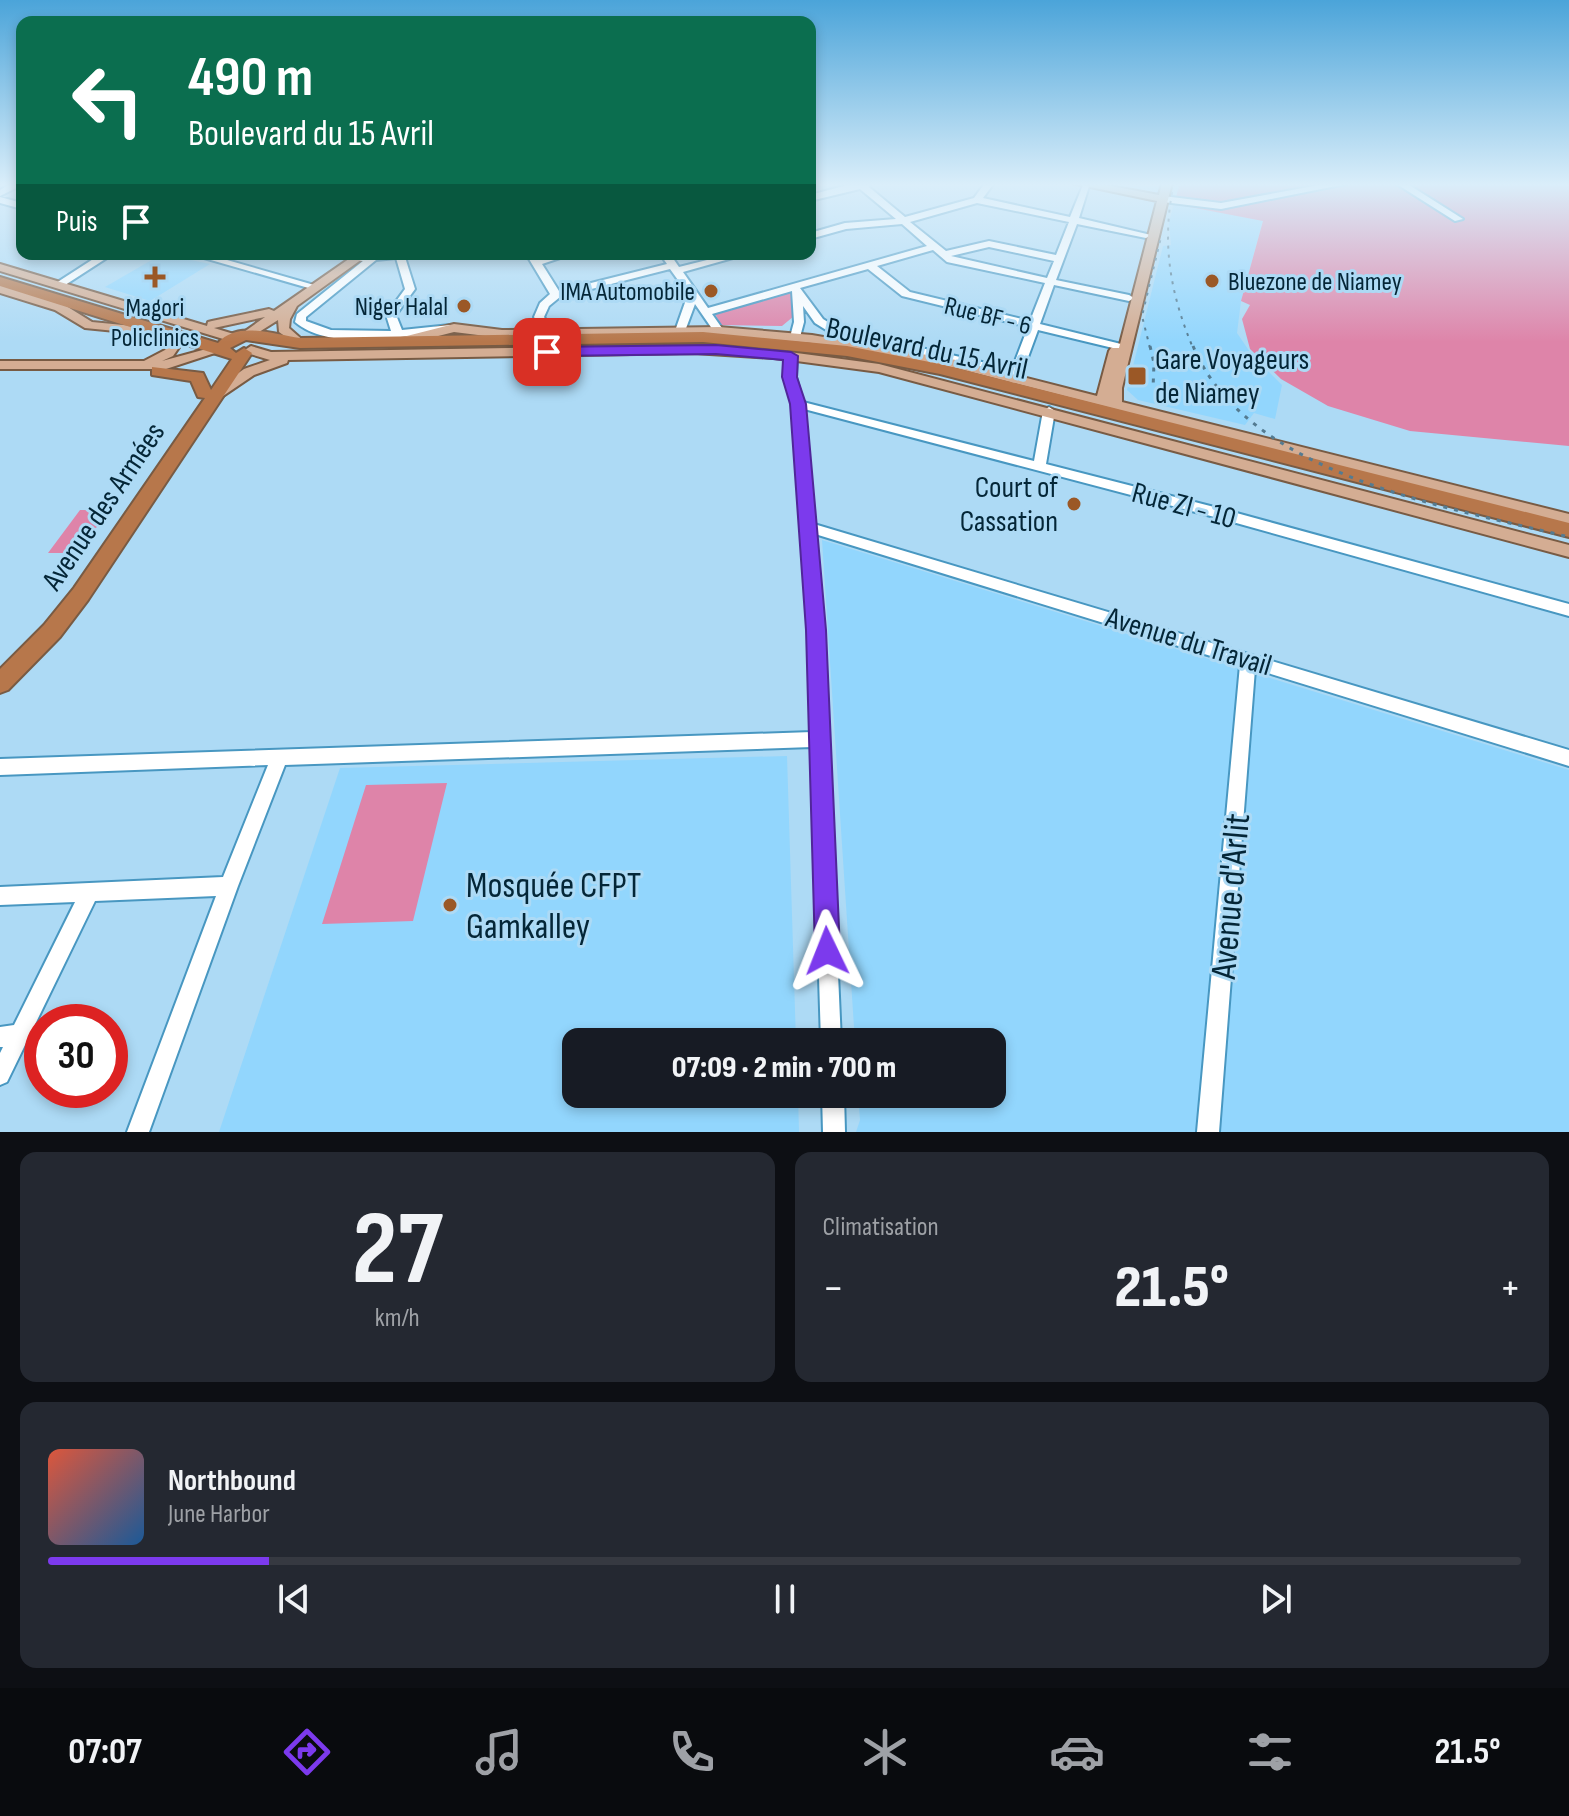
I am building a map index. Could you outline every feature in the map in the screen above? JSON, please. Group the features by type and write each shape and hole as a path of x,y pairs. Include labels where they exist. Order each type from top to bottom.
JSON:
{"highway":[{"path":"0,278 241,344"},
{"path":"0,278 209,331 241,344"},
{"name":"Boulevard du 15 Avril","path":"309,350 395,338 703,337 847,351 926,365 1569,530"},
{"name":"Boulevard du 15 Avril","path":"241,344 309,350 715,343 850,358 921,371 1064,407 1569,542"},
{"name":"Avenue des Armées","path":"0,683 52,631 81,594 241,344"},
{"path":"158,371 197,377 209,395"},
{"name":"Avenue des Armées","path":"0,668 68,593 209,395"}],"main road":[{"path":"1108,404 1117,346 1146,236"},
{"path":"1075,395 1096,391 1111,382 1150,236"},
{"path":"133,366 158,371 241,344 356,260"},
{"path":"0,267 174,327"},
{"path":"0,289 59,307 89,325 209,331 292,306"},
{"path":"292,306 284,319 283,329 309,350"},
{"path":"133,366 169,353 176,343 174,327"},
{"name":"Boulevard du 15 Avril","path":"395,338 454,328 502,334 719,331 795,337 908,354 1015,377 1141,413 1569,520"},
{"path":"0,365 133,366 180,363 241,344"},
{"name":"Boulevard du 15 Avril","path":"241,344 259,360 287,359 309,350 694,349 791,356 912,375 1569,551"},
{"path":"209,395 249,372 287,359"},
{"path":"1111,382 1141,413"}],"street":[{"path":"920,236 954,261 1129,298"},
{"path":"795,288 819,321 835,331 1015,377 1068,236"},
{"path":"942,255 989,244 1059,259"},
{"path":"707,312 933,247"},
{"path":"58,285 98,260"},
{"path":"215,260 314,289"},
{"path":"358,260 311,304 300,322 319,332 395,338 391,315 410,289 400,260"},
{"path":"534,260 556,295"},
{"path":"669,260 719,331"},
{"path":"547,329 539,317 556,295 713,260"},
{"name":"Rue BF - 6","path":"870,265 906,294 1117,346"},
{"path":"795,288 800,302 795,337"},
{"path":"680,331 693,293"},
{"path":"791,356 790,377 798,404 820,739 830,1028"},
{"name":"Rue ZI - 10","path":"798,404 1569,610"},
{"path":"1039,467 1049,411"},
{"name":"Avenue du Travail","path":"807,527 1569,758"},
{"name":"Avenue d'Arlit","path":"1208,1132 1248,660"},
{"path":"0,767 820,739"},
{"path":"138,1132 280,757"},
{"path":"0,896 229,886"},
{"path":"0,1075 10,1036 90,892"},
{"path":"833,1108 834,1132"}],"shaded area":[{"path":"1170,236 1259,236 1241,301 1237,333 1252,355 1282,385 1275,419 1254,413 1245,425 1138,400 1127,390 1163,246 1171,245"},
{"path":"1259,236 1569,236 1569,446 1410,431 1328,406 1281,379 1250,349 1242,319 1250,305 1241,301"},
{"name":"Magori Policlinics","path":"152,260 191,260 210,264 150,301 105,287"},
{"path":"794,292 794,316 782,326 721,325 714,312"},
{"path":"80,510 109,510 78,553 48,553"},
{"path":"822,540 1569,770 1569,1132 856,1132 860,1120 859,1108 1006,1108 1006,1028 854,1028"},
{"path":"787,756 796,1028 562,1028 562,1108 798,1108 799,1132 219,1132 340,768"},
{"path":"447,783 413,921 322,924 366,785"}],"railway":[{"path":"1168,236 1173,287 1193,348"},
{"path":"1150,348 1142,316 1161,237"},
{"path":"1150,346 1154,363 1153,389"},
{"path":"1193,346 1220,390 1258,426 1304,456 1356,479 1411,498 1569,537"}],"place":[{"name":"Magori Policlinics","path":"155,277"},
{"name":"Bluezone de Niamey","path":"1212,281"},
{"name":"IMA Automobile","path":"711,291"},
{"name":"Niger Halal","path":"464,306"},
{"name":"Gare Voyageurs de Niamey","path":"1137,376"},
{"name":"Court of Cassation","path":"1074,504"},
{"name":"Mosquée CFPT Gamkalley","path":"450,905"}],"route":[{"path":"547,352 672,349 791,356 790,377 798,404 816,630 827,951"}]}
